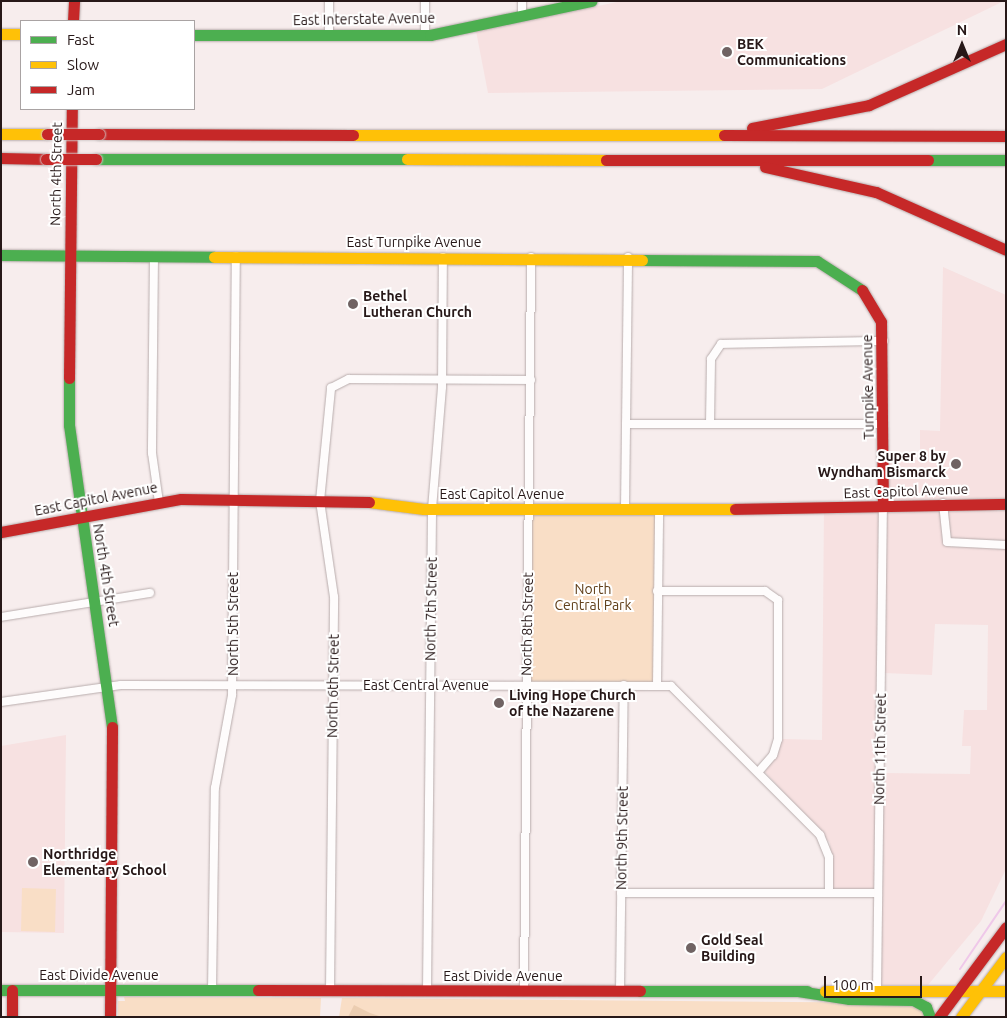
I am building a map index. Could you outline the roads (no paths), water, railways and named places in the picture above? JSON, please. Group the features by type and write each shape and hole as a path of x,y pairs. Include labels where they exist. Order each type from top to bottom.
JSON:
{"main road":[{"path":"73,20 74,1"},
{"name":"East Interstate Avenue","path":"195,35 425,35 591,1"},
{"path":"1,34 20,34"},
{"path":"609,135 723,131 830,116 895,96 1006,44"},
{"name":"North 4th Street","path":"72,110 69,425 108,686 113,761 110,1017"},
{"path":"1,134 1006,136"},
{"path":"1,158 1006,160"},
{"path":"559,159 754,166 814,175 894,199 1006,250"},
{"name":"East Turnpike Avenue","path":"1,256 795,258 825,263"},
{"name":"Turnpike Avenue","path":"825,263 865,291 878,313 884,341 883,506"},
{"name":"East Capitol Avenue","path":"1,532 159,502 320,500 432,509 658,509 883,506 943,503 1006,504"},
{"path":"939,1017 1006,927"},
{"path":"961,1017 1006,957"},
{"path":"7,990 12,1017"},
{"name":"East Divide Avenue","path":"7,990 1006,991"},
{"path":"798,991 849,999 913,1000 926,1007 930,1017"}],"street":[{"path":"328,1 328,35"},
{"path":"425,1 425,35"},
{"path":"522,1 522,16"},
{"path":"154,256 152,453 159,502"},
{"name":"North 5th Street","path":"212,991 215,788 232,685 236,256"},
{"name":"North 7th Street","path":"427,991 432,509 442,378 443,257"},
{"name":"North 8th Street","path":"524,991 531,257"},
{"path":"625,509 628,257"},
{"path":"710,424 711,359 720,344 884,341"},
{"path":"442,378 531,380"},
{"name":"North 6th Street","path":"330,991 334,585 320,500 333,384 349,379 442,378"},
{"path":"626,424 884,424"},
{"path":"943,503 946,542 1006,545"},
{"name":"North 11th Street","path":"877,991 883,506"},
{"path":"657,685 658,509"},
{"path":"657,590 765,591 778,600 778,739 773,755 759,771"},
{"path":"1,617 150,593"},
{"name":"North 9th Street","path":"620,991 624,685"},
{"name":"East Central Avenue","path":"1,702 108,686 657,685 677,690 759,771 822,838 829,857 829,893"},
{"path":"621,893 878,893"}],"waterway":[{"path":"960,969 1006,901"}],"place":[{"name":"BEK Communications","path":"727,52"},
{"name":"Bethel Lutheran Church","path":"353,304"},
{"name":"Super 8 by Wyndham Bismarck","path":"956,464"},
{"name":"Living Hope Church of the Nazarene","path":"499,703"},
{"name":"Northridge Elementary School","path":"33,862"},
{"name":"Gold Seal Building","path":"691,948"}],"park label":[{"name":"North Central Park","path":"593,598"}]}
